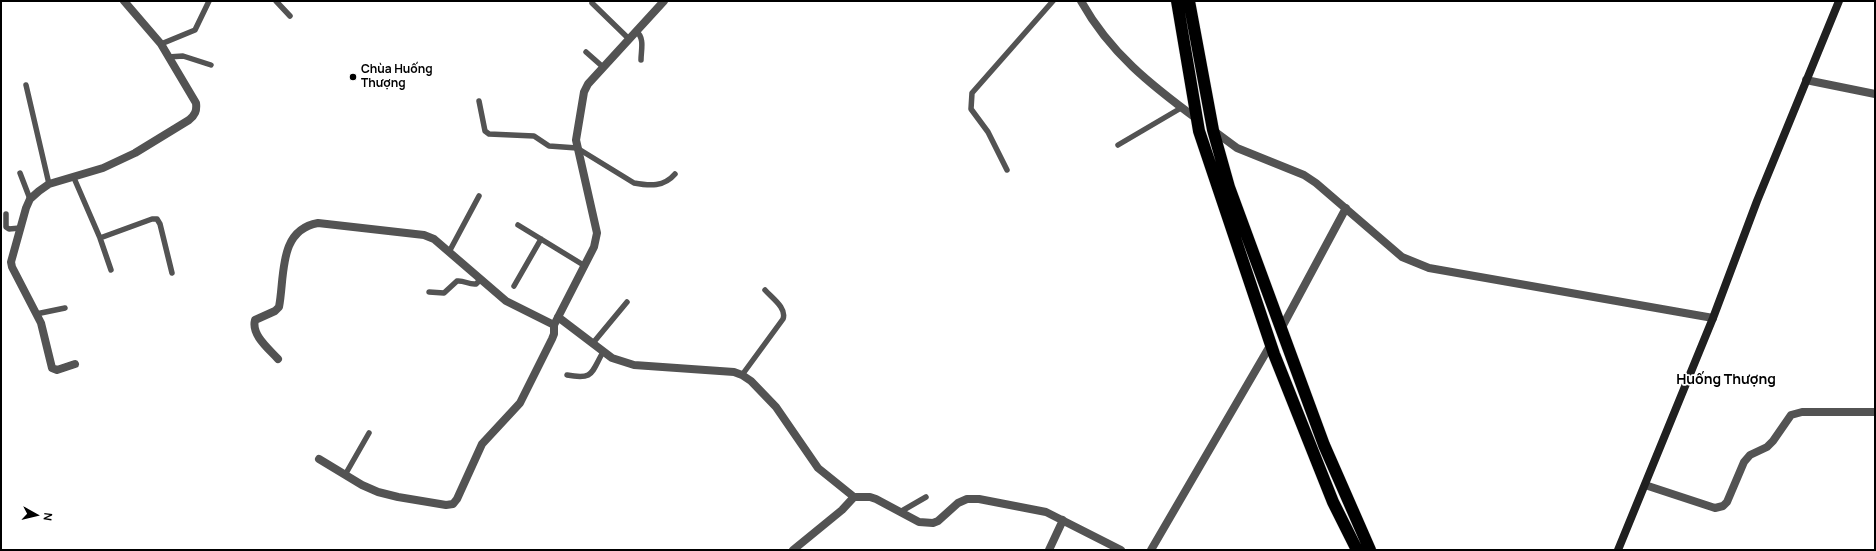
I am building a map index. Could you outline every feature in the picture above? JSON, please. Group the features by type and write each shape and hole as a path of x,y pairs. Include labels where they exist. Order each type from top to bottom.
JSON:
{"highway":[{"path":"1177,1 1199,131 1271,344 1333,502 1357,550"},
{"path":"1189,1 1213,130 1230,188 1324,445 1370,550"}],"street":[{"path":"75,364 58,370 52,368 41,323 12,267 11,262 20,228 30,199 50,184 74,178 102,168 135,153 194,116 196,109 196,103 161,44 124,1"},
{"path":"319,459 362,485 398,498 446,505 453,504 457,499 482,444 520,403 552,339 554,325 594,247 597,233 582,160 577,148 576,140 584,92 588,84 664,1"},
{"path":"1081,1 1105,38 1132,67 1168,99 1197,120"},
{"path":"1618,550 1713,318 1757,201 1839,1"},
{"path":"1806,80 1875,94"},
{"path":"1213,130 1237,148 1304,175 1316,183 1402,258 1429,268 1713,318"},
{"path":"1281,329 1346,208"},
{"path":"278,360 256,333 254,326 255,320 275,311 279,307 286,255 292,240 298,232 309,225 318,223 424,235 434,239 512,306 554,325"},
{"path":"558,317 603,352 621,362 634,365 734,372 751,380 776,406 818,468 854,497 876,499 919,522 933,523 958,503 967,499 1046,512 1121,550"},
{"path":"1151,550 1271,344"},
{"path":"1645,485 1715,508 1723,506 1727,502 1744,462 1750,455 1767,447 1791,415 1802,412 1875,412"},
{"path":"793,550 842,510 854,497"},
{"path":"1049,550 1063,520"}],"lane":[{"path":"161,44 195,30 209,1"},
{"path":"276,1 290,16"},
{"path":"1007,170 988,132 971,109 972,93 1053,1"},
{"path":"592,3 629,39"},
{"path":"636,31 641,35 642,40 641,60"},
{"path":"586,52 603,67"},
{"path":"168,57 183,56 211,65"},
{"path":"26,85 50,184"},
{"path":"478,101 485,131 489,134 534,136 550,146 577,148 634,183 662,184 668,182 675,174"},
{"path":"1118,145 1181,108"},
{"path":"20,172 30,199"},
{"path":"74,178 100,238 111,270"},
{"path":"449,252 479,196"},
{"path":"6,214 6,227 9,229 20,228"},
{"path":"100,238 152,219 157,219 160,224 172,273"},
{"path":"518,225 585,266"},
{"path":"514,286 541,239"},
{"path":"428,292 444,294 457,281 462,280 472,285 476,284 481,279"},
{"path":"742,375 785,315 784,310 765,290"},
{"path":"593,343 627,302"},
{"path":"36,314 65,308"},
{"path":"567,375 583,378 587,376 591,373 603,352"},
{"path":"345,475 369,433"},
{"path":"900,512 926,497"}],"place":[{"name":"Chùa Huống Thượng","path":"353,77"}],"district":[{"name":"Huống Thượng","path":"1726,380"}]}
